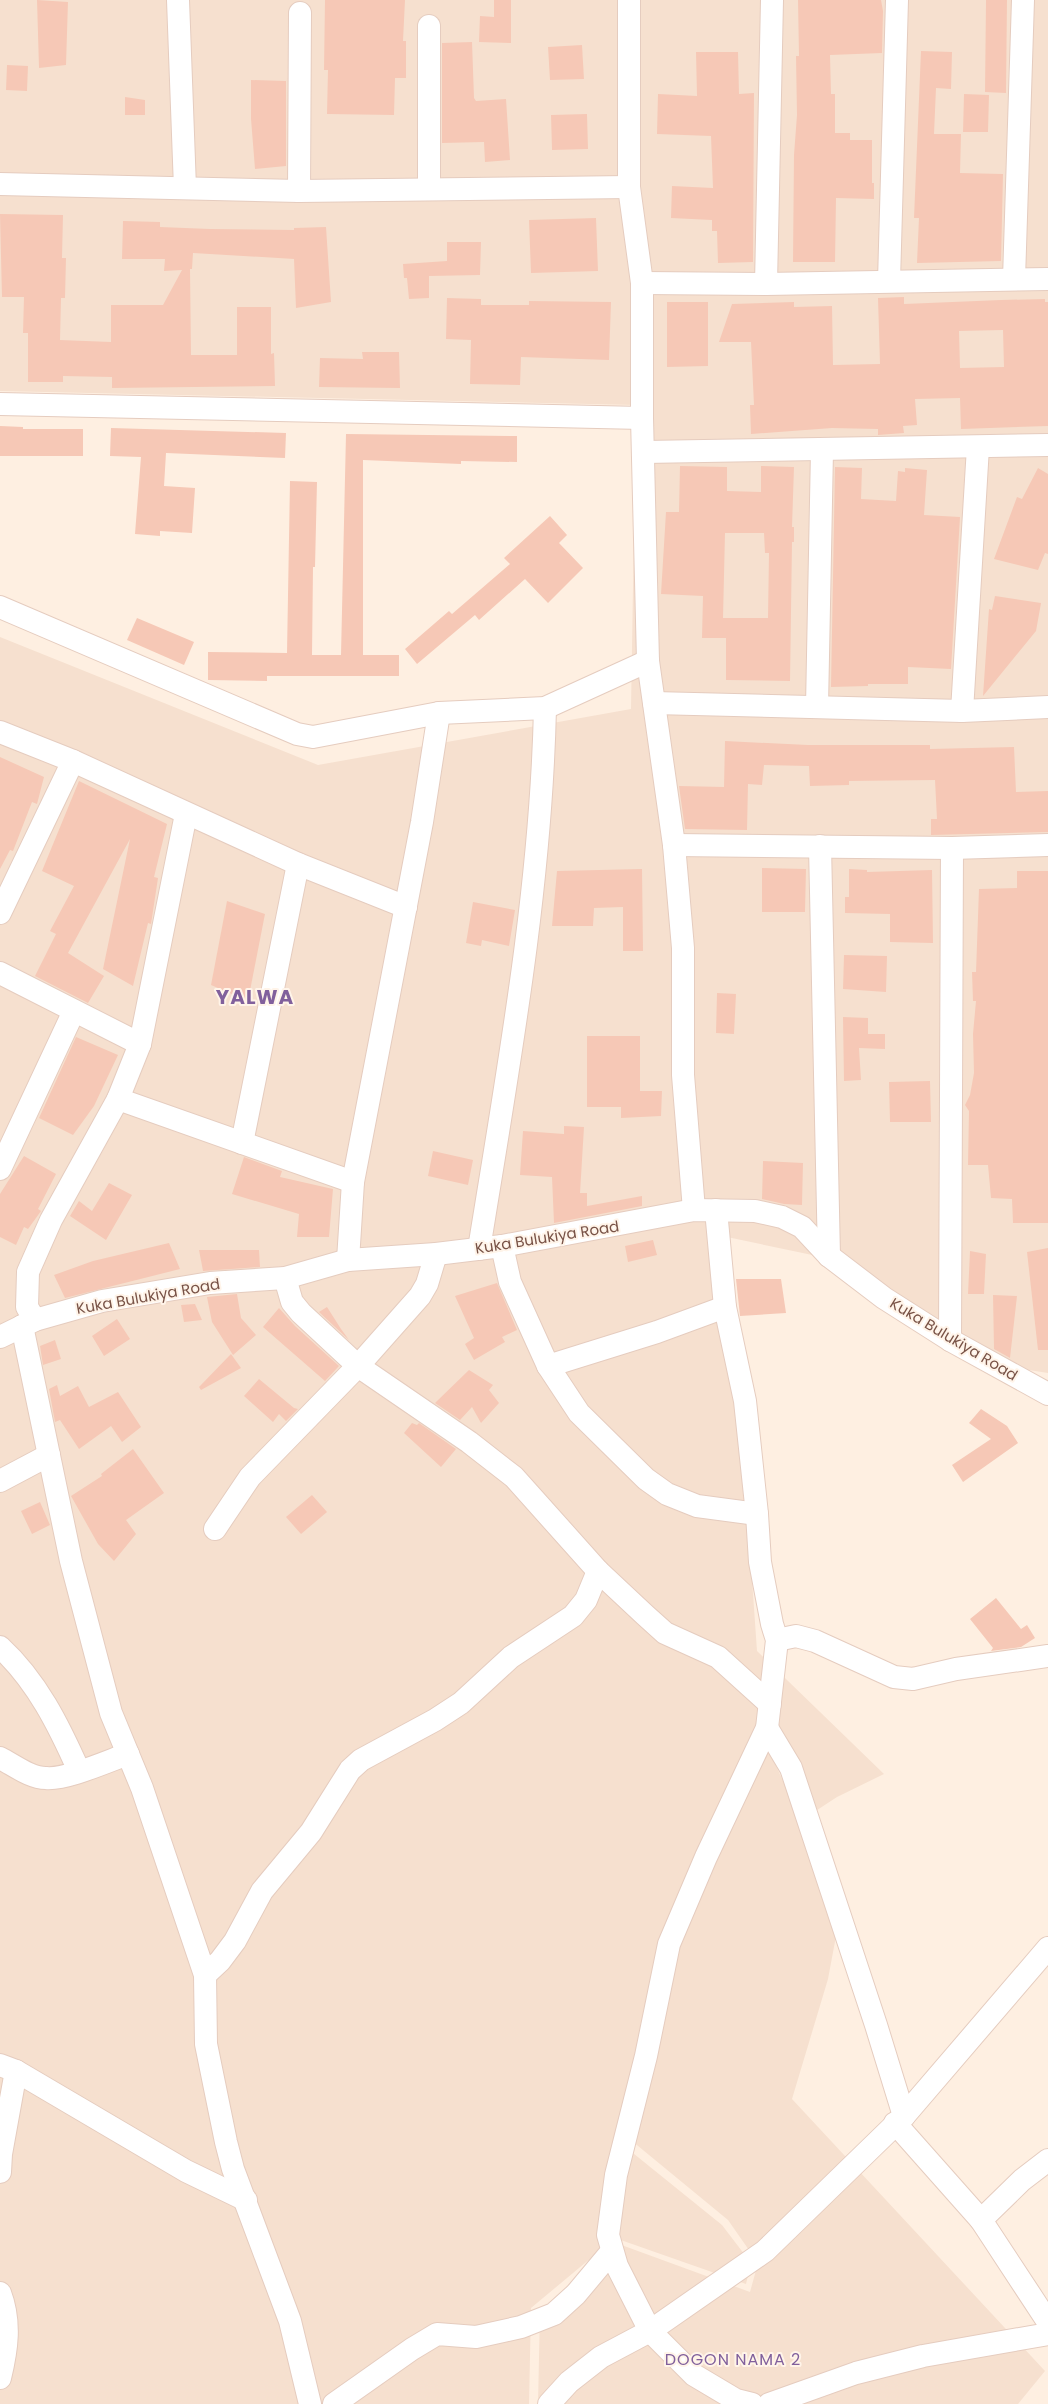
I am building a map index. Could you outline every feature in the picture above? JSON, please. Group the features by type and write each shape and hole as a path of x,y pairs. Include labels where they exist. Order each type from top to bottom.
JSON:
{"street":[{"path":"178,0 185,188"},
{"path":"629,0 629,186 642,283 642,418 648,661 674,845 684,948 683,1074 694,1210"},
{"path":"766,284 772,0"},
{"path":"890,281 897,0"},
{"path":"1014,279 1023,0"},
{"path":"299,191 300,14"},
{"path":"428,189 429,26"},
{"path":"0,184 299,191 629,186"},
{"path":"642,283 766,284 1048,279"},
{"path":"0,404 642,418"},
{"path":"644,452 978,448 1048,445"},
{"path":"962,711 978,448"},
{"path":"817,707 822,450"},
{"path":"0,607 297,734 313,736 439,713 545,708 648,661"},
{"path":"654,704 962,711 1048,706"},
{"path":"479,1249 522,983 544,778 545,708"},
{"path":"348,1260 353,1182 406,907 439,713"},
{"path":"0,732 73,761 298,864 406,907"},
{"path":"0,913 73,761"},
{"path":"186,814 140,1044 118,1099 51,1220 28,1272 26,1293 28,1323 49,1455 71,1561 111,1713 128,1754 205,1975 206,2044 226,2142 233,2169 290,2321 310,2404"},
{"path":"674,845 952,848 1048,845"},
{"path":"820,846 829,1256"},
{"path":"950,1340 952,848"},
{"path":"242,1143 298,864"},
{"path":"0,972 140,1044"},
{"path":"0,1169 74,1011"},
{"path":"118,1099 353,1182"},
{"name":"Kuka Bulukiya Road","path":"0,1337 28,1323 102,1302 210,1282 285,1278 348,1260 436,1254 502,1246 694,1210 755,1211 782,1216 802,1227 829,1256 884,1298 950,1340 1048,1394"},
{"path":"716,1210 725,1307 745,1401 760,1562 772,1624 778,1640 767,1728 710,1848 669,1944 642,2072 616,2174 608,2235 617,2266 650,2331 694,2375 736,2400 752,2404"},
{"path":"502,1246 510,1282 548,1366 579,1413 646,1479 668,1494 696,1506 757,1514"},
{"path":"215,1529 250,1477 358,1366 420,1296 436,1254"},
{"path":"285,1278 292,1302 301,1313 358,1366 469,1442 514,1478 598,1571 666,1632 718,1657 770,1704"},
{"path":"548,1366 657,1332 725,1307"},
{"path":"0,1481 49,1455"},
{"path":"205,1975 220,1961 235,1942 262,1891 311,1832 350,1770 361,1760 435,1720 461,1703 511,1656 573,1616 586,1600 598,1571"},
{"path":"778,1640 796,1636 815,1641 894,1677 913,1679 956,1669 1048,1656"},
{"path":"0,1647 50,1707 80,1770"},
{"path":"767,1728 791,1768 876,2025 899,2120 981,2220 1048,2322"},
{"path":"0,1758 28,1773 46,1778 80,1770 128,1754"},
{"path":"549,2404 569,2382 602,2357 650,2331 765,2251 899,2120 1048,1948"},
{"path":"0,2172 8,2068 186,2171 246,2200"},
{"path":"981,2220 1022,2180 1048,2160"},
{"path":"334,2404 412,2349 437,2334 476,2336 520,2327 554,2314 576,2294 612,2251"},
{"path":"0,2293 7,2310 8,2345 0,2378"},
{"path":"770,2404 856,2373 914,2358 1048,2334"}],"shaded area":[{"path":"0,0 1048,0 1048,1373 973,1361 817,1256 708,1233 738,1379 757,1651 884,1774 837,1797 808,1816 769,1727 659,1944 641,2022 623,2145 722,2225 751,2263 746,2284 615,2238 531,2308 529,2404 0,2404 0,637 318,765 631,709 636,405 0,391"},
{"path":"766,1743 802,1824 842,1904 828,1979 792,2099 1045,2371 1018,2404 538,2404 540,2311 616,2243 750,2292 758,2263 728,2220 632,2141 646,2023"}],"building":[{"path":"37,0 68,2 66,65 39,68"},
{"path":"325,0 405,0 403,41 406,41 406,78 395,78 394,115 327,114 328,70 324,70"},
{"path":"494,0 511,0 511,43 479,42 480,16 494,17"},
{"path":"798,0 881,0 883,11 882,53 830,55 831,94 835,94 835,133 850,133 850,140 872,140 872,183 874,183 874,199 836,198 835,262 793,262 794,155 797,115 796,56 799,56"},
{"path":"986,0 1007,0 1006,93 985,92"},
{"path":"472,42 474,98 476,101 506,99 510,160 485,162 484,142 442,143 442,43"},
{"path":"582,45 584,79 550,80 548,47"},
{"path":"921,51 952,52 951,89 936,88 934,134 961,134 960,173 1003,174 1001,261 917,263 919,218 914,218"},
{"path":"696,52 738,52 739,94 754,93 753,262 718,263 717,231 712,231 712,220 671,218 672,186 713,188 711,136 657,134 658,94 697,96"},
{"path":"7,65 28,66 27,91 6,90"},
{"path":"251,80 286,81 286,166 255,169 251,119"},
{"path":"964,94 989,95 988,132 963,132"},
{"path":"125,97 145,100 145,115 125,115"},
{"path":"587,114 588,149 552,150 551,115"},
{"path":"0,214 63,215 62,258 66,258 65,298 61,298 60,340 111,342 111,305 163,305 182,270 164,271 165,259 122,259 123,221 160,222 160,227 210,229 294,230 294,228 326,227 331,302 296,308 294,259 193,253 192,269 190,269 191,355 237,355 237,307 271,307 271,354 274,353 275,386 112,388 112,377 63,376 63,382 28,382 28,333 23,333 24,297 2,297"},
{"path":"596,218 598,271 531,273 529,220"},
{"path":"447,242 481,242 480,275 429,276 429,298 409,299 407,278 404,278 403,264 447,261"},
{"path":"904,297 904,304 1045,299 1045,302 1048,302 1048,426 961,429 960,398 915,399 917,425 903,426 904,433 878,435 878,429 832,428 751,434 750,405 754,405 751,342 719,342 732,304 794,302 794,307 832,306 833,365 880,364 878,298","holes":["1003,330 1004,367 960,368 959,331"]},
{"path":"447,298 481,299 481,305 529,305 529,301 611,302 609,360 521,357 520,385 470,384 471,340 446,339"},
{"path":"667,302 708,302 708,366 667,367"},
{"path":"362,352 399,352 400,388 319,387 320,358 363,359"},
{"path":"0,426 23,427 23,429 83,429 83,456 0,456"},
{"path":"111,428 286,433 285,458 166,453 164,486 195,488 192,533 160,531 160,536 135,534 141,457 110,456"},
{"path":"346,434 517,436 517,462 461,461 461,464 363,460 363,655 399,655 399,676 267,676 267,681 208,680 208,652 287,653 290,481 317,482 315,567 313,567 312,655 341,655"},
{"path":"680,466 727,467 727,491 761,492 761,466 794,467 790,681 726,680 726,638 702,638 703,596 661,594 666,512 679,512","holes":["725,533 764,533 765,553 769,553 768,618 723,618"]},
{"path":"835,467 862,468 861,499 896,501 898,471 905,472 905,468 927,470 924,515 960,517 951,669 908,667 908,684 868,684 868,686 831,687"},
{"path":"1038,468 1048,474 1048,554 1045,553 1038,570 994,559 1017,497 1022,499"},
{"path":"550,516 567,535 559,543 583,568 548,603 525,579 479,620 475,615 417,664 405,649 449,611 452,614 510,564 504,558"},
{"path":"995,596 1041,603 1036,631 983,696 989,609 992,610"},
{"path":"137,618 194,642 184,665 127,640"},
{"path":"725,741 808,745 930,745 930,749 1014,747 1016,792 1048,791 1048,832 931,835 931,819 937,819 935,780 849,781 849,785 810,786 809,766 764,765 762,785 748,784 747,830 685,829 679,786 724,787"},
{"path":"0,757 44,777 37,804 32,802 13,851 10,850 0,869"},
{"path":"79,781 167,824 154,877 158,878 151,924 148,923 133,986 103,969 130,839 68,953 104,976 88,1003 35,976 56,934 50,931 74,886 42,871"},
{"path":"762,868 806,869 805,912 762,912"},
{"path":"642,869 643,951 623,951 623,907 594,908 593,926 552,926 557,871"},
{"path":"849,869 867,870 867,872 932,870 933,943 890,942 890,914 845,913 845,897 849,897"},
{"path":"1017,871 1048,871 1048,1223 1013,1223 1012,1199 991,1198 988,1165 968,1165 969,1111 965,1105 970,1095 974,1073 973,1034 976,1001 973,1001 972,972 976,972 979,889 1017,888"},
{"path":"227,901 265,914 248,1001 211,985"},
{"path":"473,902 515,910 509,946 482,940 481,946 466,943"},
{"path":"844,955 887,956 886,992 843,989"},
{"path":"717,993 736,994 734,1034 716,1033"},
{"path":"843,1017 868,1018 868,1034 885,1034 885,1049 859,1048 861,1080 844,1081"},
{"path":"587,1036 640,1036 640,1091 662,1091 661,1116 621,1118 621,1107 587,1107"},
{"path":"76,1037 118,1055 94,1106 73,1135 39,1118"},
{"path":"930,1081 931,1122 890,1122 889,1082"},
{"path":"564,1126 584,1127 580,1193 587,1193 587,1206 642,1196 642,1206 554,1223 552,1177 520,1175 523,1131 564,1134"},
{"path":"433,1151 473,1160 468,1185 428,1176"},
{"path":"24,1156 56,1174 38,1209 41,1211 28,1229 24,1227 16,1245 0,1237 0,1194"},
{"path":"244,1157 282,1171 280,1177 333,1189 329,1237 297,1237 299,1214 232,1194"},
{"path":"763,1161 803,1163 802,1205 784,1204 762,1199"},
{"path":"109,1183 132,1195 106,1240 70,1216 79,1201 92,1211"},
{"path":"653,1240 657,1255 628,1262 625,1246"},
{"path":"169,1243 180,1269 65,1298 54,1275 93,1261"},
{"path":"1048,1248 1048,1350 1038,1350 1027,1252"},
{"path":"199,1250 259,1250 260,1267 203,1271"},
{"path":"970,1251 986,1254 984,1294 968,1294"},
{"path":"736,1279 781,1279 786,1313 740,1316"},
{"path":"497,1283 517,1330 502,1337 505,1342 474,1360 465,1344 474,1338 455,1296"},
{"path":"237,1294 241,1318 256,1335 233,1355 212,1322 207,1297"},
{"path":"993,1295 1017,1296 1010,1358 994,1349"},
{"path":"195,1304 202,1320 184,1322 181,1305"},
{"path":"327,1307 341,1329 349,1340 319,1312"},
{"path":"279,1308 295,1326 339,1366 325,1381 263,1327"},
{"path":"117,1319 130,1339 104,1356 92,1336"},
{"path":"55,1340 61,1359 43,1365 40,1346"},
{"path":"231,1354 241,1368 201,1390 199,1387"},
{"path":"469,1370 493,1385 489,1390 499,1403 481,1423 472,1407 460,1420 435,1403"},
{"path":"259,1379 294,1408 298,1409 286,1421 279,1414 273,1422 244,1396"},
{"path":"57,1385 60,1396 78,1386 89,1407 118,1392 141,1427 122,1442 111,1426 79,1449 60,1420 55,1422 49,1389"},
{"path":"981,1409 1007,1426 1018,1443 963,1482 952,1465 991,1439 969,1423"},
{"path":"412,1423 417,1425 419,1423 456,1449 441,1467 404,1433"},
{"path":"133,1449 164,1493 126,1520 136,1534 114,1561 98,1544 71,1496 102,1476 101,1474"},
{"path":"312,1495 327,1512 301,1534 286,1517"},
{"path":"40,1502 50,1525 32,1534 21,1511"},
{"path":"996,1598 1021,1629 1027,1625 1035,1638 1021,1647 991,1651 993,1648 970,1619"}],"district":[{"name":"YALWA","path":"255,997"},
{"name":"DOGON NAMA 2","path":"733,2359"}]}
